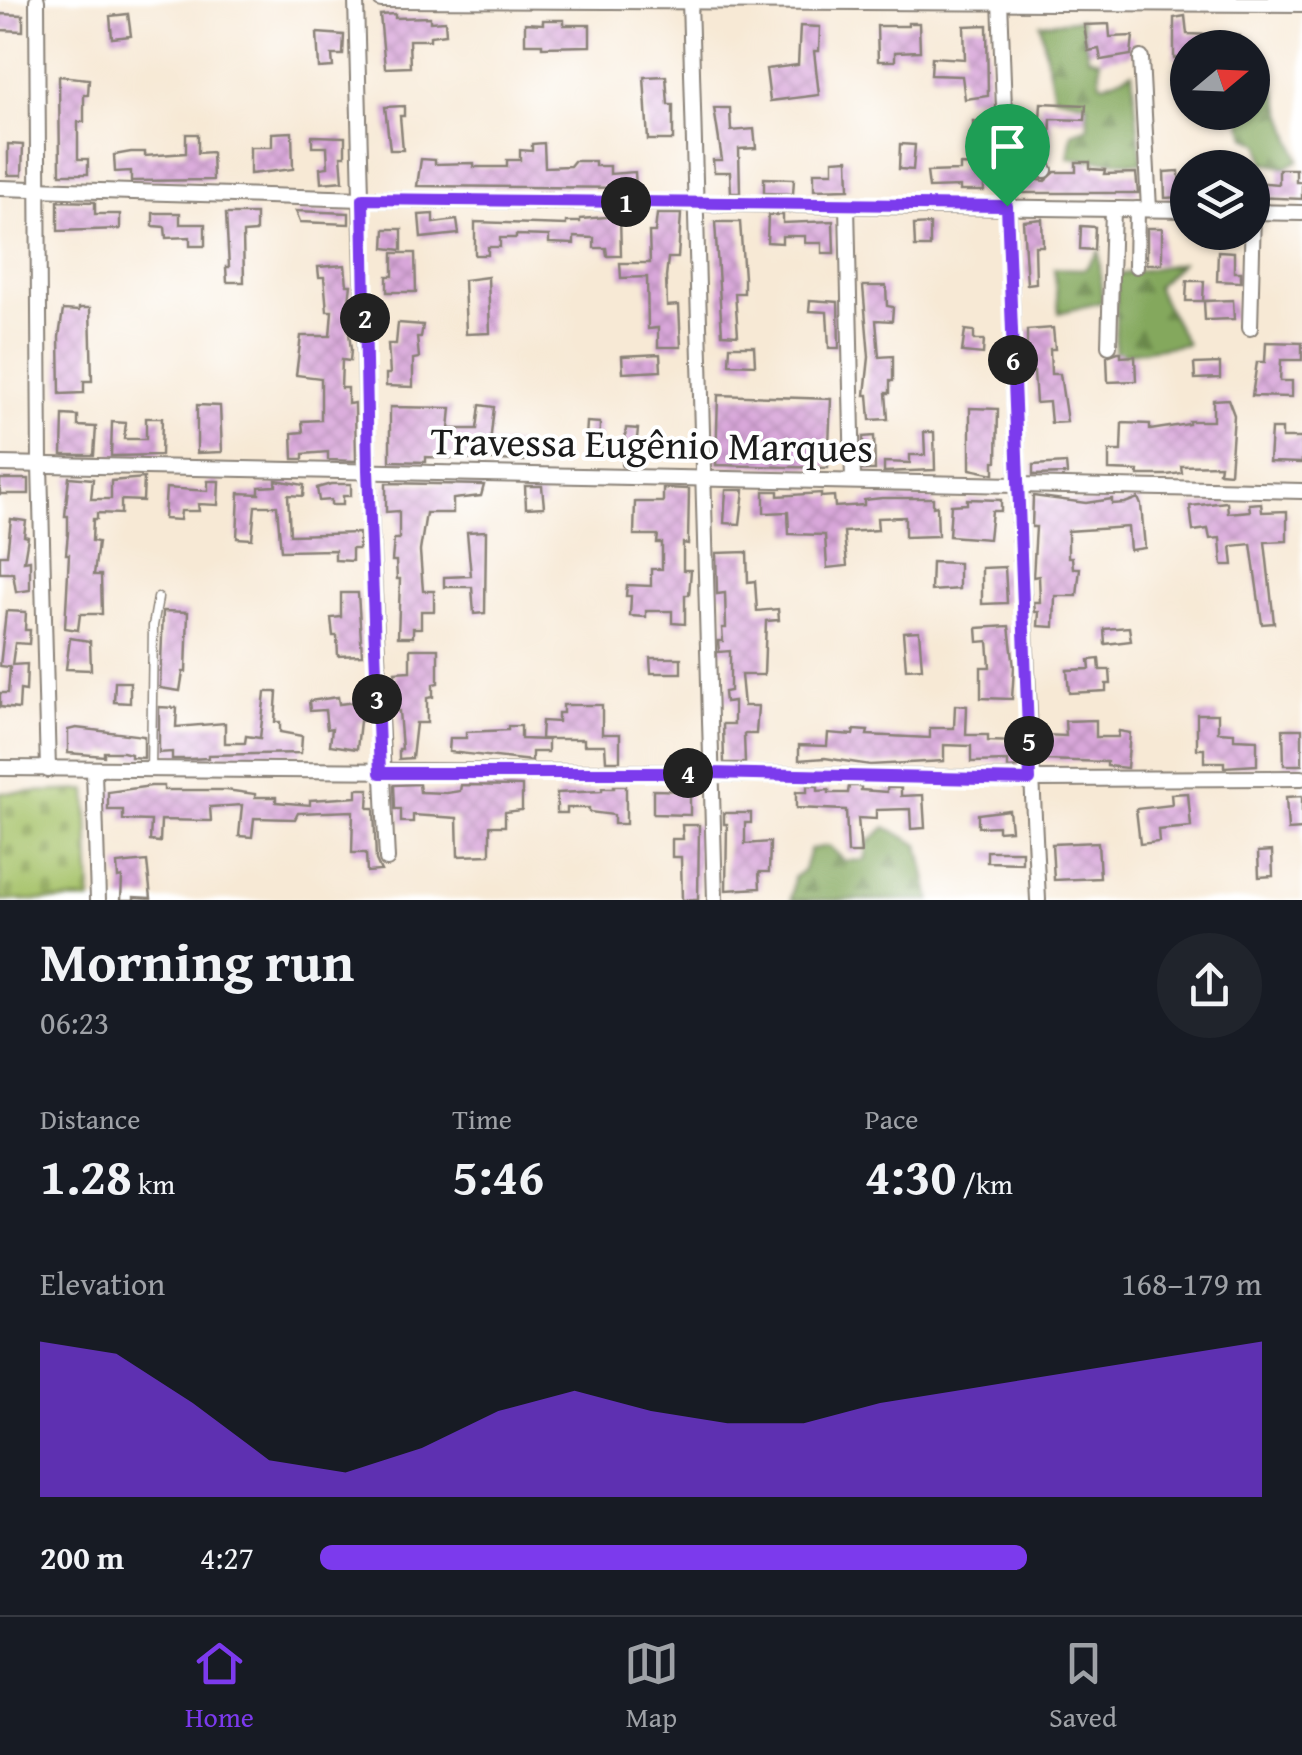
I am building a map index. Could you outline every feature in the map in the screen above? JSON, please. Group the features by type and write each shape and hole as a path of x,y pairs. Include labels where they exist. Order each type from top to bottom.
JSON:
{"street":[{"path":"38,0 40,465 48,770"},
{"path":"356,0 368,470 387,859"},
{"path":"381,0 1302,4"},
{"path":"1001,1 1030,780 1038,900"},
{"path":"690,2 715,900"},
{"path":"1136,266 1143,209 1140,58"},
{"path":"1006,166 1045,170"},
{"path":"0,188 363,199 1170,210"},
{"path":"848,206 853,481"},
{"path":"1109,346 1113,208"},
{"path":"1270,212 1302,213"},
{"path":"1250,328 1252,250"},
{"name":"Travessa Eugênio Marques","path":"0,464 1302,491"},
{"path":"0,768 710,773 1030,780 1302,778"},
{"path":"94,771 98,900"}],"lane":[{"path":"151,771 158,598"}],"green space":[{"path":"1081,19 1088,57 1100,60 1100,82 1104,84 1132,72 1142,163 1068,158 1072,133 1088,127 1087,103 1054,96 1040,24"},
{"path":"1274,85 1299,160 1285,168 1270,164 1270,150 1261,150 1260,144 1246,137 1244,130 1270,130 1270,87"},
{"path":"1099,251 1102,302 1059,313 1054,268 1085,269"},
{"path":"1181,263 1156,287 1187,344 1115,355 1117,275"},
{"path":"87,790 91,900 0,900 0,793"},
{"path":"886,827 919,845 931,900 791,900 794,877 804,870 810,849 829,846 845,861 865,860 868,842"}],"building":[{"path":"0,14 23,15 23,31 0,30"},
{"path":"128,14 131,36 112,38 110,16"},
{"path":"395,14 395,18 430,17 430,22 445,21 446,34 430,36 430,40 409,40 410,67 385,68 380,15"},
{"path":"1185,16 1187,30 1174,30 1174,18"},
{"path":"543,20 590,25 590,46 525,44 525,23 543,24"},
{"path":"919,23 920,51 895,52 895,61 878,61 877,26"},
{"path":"1109,24 1110,37 1133,36 1131,55 1101,60 1099,49 1088,51 1084,25"},
{"path":"987,25 988,96 965,99 962,76 931,75 932,57 965,59 964,26"},
{"path":"800,26 820,27 819,51 814,51 819,95 770,101 766,69 798,65"},
{"path":"317,33 344,35 343,55 332,55 333,67 319,68"},
{"path":"59,76 89,79 88,95 84,95 84,122 78,122 78,159 88,159 88,174 60,174"},
{"path":"666,76 668,105 673,105 673,140 648,140 644,77"},
{"path":"1041,103 1086,105 1085,120 1051,119 1049,161 1023,157 1028,120 1040,120"},
{"path":"404,106 404,116 400,116 403,150 390,150 385,107"},
{"path":"714,108 730,108 731,131 754,129 756,148 739,149 740,193 731,193 730,172 714,172 713,160 722,160"},
{"path":"973,121 986,122 987,153 974,154"},
{"path":"292,132 293,169 250,174 250,147 272,147 272,133"},
{"path":"186,134 198,134 198,153 212,152 213,180 131,181 131,171 115,172 114,155 186,153"},
{"path":"312,136 345,137 345,156 341,156 343,181 321,183 320,168 328,167 327,147 312,147"},
{"path":"544,143 545,167 595,161 595,166 610,166 610,174 635,172 636,188 417,186 421,159 435,160 435,164 507,167 507,160 520,160 520,150 532,151 532,144"},
{"path":"8,144 23,145 22,175 8,175"},
{"path":"900,144 915,145 913,170 899,169"},
{"path":"848,159 849,189 814,190 814,172 833,172 833,160"},
{"path":"1076,162 1090,162 1090,169 1105,170 1104,174 1136,173 1138,193 1022,193 1022,178 1045,181 1055,172 1076,172"},
{"path":"960,165 977,166 976,178 984,178 984,191 929,188 927,172 960,171"},
{"path":"1279,169 1296,169 1296,182 1302,182 1302,199 1270,198 1270,183 1279,184"},
{"path":"1164,172 1170,172 1170,198 1165,198"},
{"path":"764,178 794,179 793,194 764,193"},
{"path":"58,201 95,202 95,214 120,214 120,229 58,231"},
{"path":"296,211 349,213 349,224 300,222"},
{"path":"153,213 180,213 180,224 205,224 205,246 190,246 190,237 166,238 165,227 153,226"},
{"path":"226,214 256,214 256,232 243,233 244,282 227,282"},
{"path":"433,214 433,223 457,220 459,234 421,238 419,215"},
{"path":"657,214 681,214 678,258 668,258 666,277 667,306 679,305 681,347 658,347 658,328 648,329 647,277 621,278 620,263 650,263 649,232 655,232"},
{"path":"768,215 783,215 783,223 833,221 834,253 822,253 822,243 805,243 805,236 782,236 782,243 767,242"},
{"path":"620,216 621,256 607,256 606,248 594,248 594,238 574,237 574,244 549,243 549,236 516,235 500,238 500,247 488,247 488,255 475,255 475,222 566,225 580,219"},
{"path":"1042,219 1043,246 1035,246 1036,283 1027,284 1023,221"},
{"path":"715,222 740,222 744,293 735,293 738,335 722,334"},
{"path":"930,224 930,247 915,247 914,225"},
{"path":"1081,226 1095,227 1094,250 1080,249"},
{"path":"1147,228 1162,228 1162,264 1147,264"},
{"path":"385,229 402,229 402,250 384,248"},
{"path":"1218,251 1234,252 1234,272 1241,272 1241,282 1217,281"},
{"path":"393,253 415,253 416,292 387,292 387,276 393,276"},
{"path":"345,265 347,285 351,285 347,316 351,350 350,361 342,360 341,388 348,388 348,404 355,403 356,461 328,460 328,452 293,459 292,433 303,432 302,421 321,420 321,378 296,375 301,336 330,336 332,311 327,311 324,277 319,277 318,267"},
{"path":"488,277 490,333 466,334 464,280"},
{"path":"1187,281 1204,281 1203,301 1186,301"},
{"path":"863,286 886,286 887,306 893,307 892,321 876,320 879,357 893,356 893,381 890,393 886,393 888,419 870,420 865,395 869,357"},
{"path":"810,300 838,302 839,348 829,348 827,312 809,311"},
{"path":"1233,300 1234,319 1205,320 1204,301"},
{"path":"90,308 92,381 84,381 84,393 60,394 59,337 63,310"},
{"path":"398,323 423,325 421,337 417,337 419,358 413,359 413,387 386,386 386,374 390,374 388,344 396,344"},
{"path":"1053,328 1051,374 1060,374 1067,422 1051,423 1049,402 1036,403 1034,372 1027,373 1027,330"},
{"path":"965,330 974,331 974,340 984,340 983,354 962,352"},
{"path":"1266,342 1302,343 1302,360 1281,360 1280,381 1292,381 1292,397 1252,396 1257,362 1265,362"},
{"path":"730,346 754,346 755,365 729,364"},
{"path":"1118,352 1121,357 1135,356 1136,381 1108,382 1107,356"},
{"path":"660,354 661,371 623,373 622,356"},
{"path":"1220,363 1220,378 1195,379 1194,364"},
{"path":"718,395 831,399 828,468 716,465"},
{"path":"1228,399 1234,415 1230,473 1219,472 1220,465 1181,466 1182,473 1167,475 1109,470 1109,451 1121,451 1122,423 1150,424 1150,430 1189,421 1213,421 1213,400"},
{"path":"197,405 220,406 222,452 197,453"},
{"path":"480,405 494,407 490,444 519,444 524,461 426,457 426,462 390,461 390,407 451,408 449,429 477,429"},
{"path":"970,408 998,409 994,474 970,469"},
{"path":"63,415 78,416 78,426 96,427 94,455 62,455"},
{"path":"146,418 162,418 161,455 111,456 112,422 126,423 124,439 146,439"},
{"path":"587,422 600,423 599,456 585,455"},
{"path":"626,428 638,429 634,467 622,466"},
{"path":"1271,429 1282,429 1282,438 1302,438 1302,463 1269,462"},
{"path":"924,432 934,432 935,470 884,472 884,462 910,463 910,455 925,455"},
{"path":"874,436 875,470 863,470 863,437"},
{"path":"1066,463 1067,474 1033,475 1033,465"},
{"path":"69,477 93,479 91,499 111,499 111,481 144,478 143,501 121,500 121,514 97,513 97,519 93,519 92,541 98,542 94,575 101,575 102,614 80,614 78,630 65,628"},
{"path":"0,479 29,479 29,494 0,494"},
{"path":"276,480 304,485 303,496 288,495 290,535 359,533 359,549 352,549 352,561 335,560 335,550 281,551 277,506 255,506 252,539 237,538 239,493 259,494 259,487 276,486"},
{"path":"208,481 219,481 218,505 198,504 199,511 181,511 180,520 164,519 166,488 208,491"},
{"path":"386,483 484,485 481,496 453,499 453,513 426,513 420,551 423,591 434,591 434,611 421,611 421,628 413,628 413,637 398,637 400,579 396,561 392,561 394,539 399,539 399,511 386,512"},
{"path":"351,484 351,496 343,496 343,505 319,501 317,488"},
{"path":"525,486 542,486 544,507 526,508"},
{"path":"663,488 689,489 688,544 683,543 683,570 691,570 689,595 685,595 685,624 672,623 672,611 646,611 646,617 630,616 631,596 626,596 627,585 651,586 651,569 662,569 662,543 657,543 658,535 634,535 635,502 663,502"},
{"path":"726,490 744,490 740,524 724,523"},
{"path":"764,491 778,491 778,496 821,493 821,497 834,496 835,507 864,505 864,500 882,498 933,498 938,536 905,537 905,517 877,518 878,530 844,532 847,566 827,568 825,535 789,534 788,512 764,513"},
{"path":"1033,496 1086,503 1112,499 1112,504 1138,498 1141,505 1145,548 1130,550 1128,527 1068,531 1068,557 1072,557 1073,568 1080,568 1077,596 1055,596 1054,627 1038,626 1039,612 1035,612 1034,602 1040,602 1039,576 1033,577"},
{"path":"967,499 1001,500 1001,511 992,511 989,539 949,536 951,505 967,504"},
{"path":"1227,502 1228,513 1250,511 1249,504 1261,503 1262,512 1287,511 1287,541 1265,542 1274,623 1262,624 1251,544 1231,546 1233,565 1222,565 1220,538 1210,539 1208,529 1193,531 1190,506"},
{"path":"11,519 26,521 24,561 30,560 30,590 16,592 13,573 0,573 0,555 7,555"},
{"path":"486,531 485,613 474,614 472,587 444,587 444,577 471,576 467,532"},
{"path":"747,552 748,582 755,581 757,611 778,609 779,620 766,621 764,675 741,675 744,706 758,706 756,734 744,734 745,763 724,763 723,724 734,724 734,701 725,702 724,692 730,691 730,651 719,652 718,641 723,641 722,628 726,628 725,593 717,594 716,553"},
{"path":"932,562 959,563 959,589 931,591"},
{"path":"1005,567 1007,603 982,604 982,568"},
{"path":"341,593 358,593 362,655 338,656 331,618 341,617"},
{"path":"6,611 26,612 25,630 30,630 29,644 15,643 12,665 27,664 26,691 20,690 19,709 0,707 0,693 8,693 10,667 0,666"},
{"path":"163,611 188,612 186,672 180,691 160,688"},
{"path":"1009,626 1014,667 1012,699 981,698 981,667 990,667 988,641 978,642 977,628"},
{"path":"1129,627 1131,641 1105,644 1104,629"},
{"path":"919,631 922,668 906,669 903,632"},
{"path":"70,638 90,641 91,670 66,669"},
{"path":"410,649 438,649 438,683 433,684 433,697 427,698 427,723 416,723 412,758 399,759 402,749 395,672 410,671"},
{"path":"650,658 681,658 681,673 651,673"},
{"path":"1099,659 1100,670 1110,670 1111,684 1106,684 1106,691 1069,693 1067,670 1090,669 1089,660"},
{"path":"115,682 130,682 130,703 114,702"},
{"path":"265,692 277,692 275,722 280,722 280,732 302,736 301,753 172,759 172,752 159,753 159,707 177,708 176,727 225,723 225,743 245,743 246,736 260,738"},
{"path":"338,697 339,704 365,701 368,720 360,721 357,749 330,745 332,728 327,729 325,710 310,711 309,701"},
{"path":"563,705 602,705 602,734 620,734 620,761 606,761 605,745 584,745 584,739 541,739 542,721 558,722"},
{"path":"955,705 967,706 966,735 988,735 988,741 1018,742 1019,767 1008,768 1008,761 971,762 971,746 944,745 944,761 870,765 825,758 799,760 799,745 827,746 828,733 853,735 854,730 868,731 867,735 930,738 930,728 954,728"},
{"path":"1197,714 1218,714 1218,732 1234,733 1234,739 1257,740 1257,765 1224,767 1224,762 1204,762 1204,749 1197,749"},
{"path":"1096,720 1096,737 1118,737 1119,731 1130,733 1127,768 1107,766 1107,762 1044,760 1043,735 1066,736 1065,721"},
{"path":"508,726 521,726 521,739 548,740 548,752 532,752 532,761 449,752 450,738 466,738 466,732 508,730"},
{"path":"1283,729 1302,729 1302,765 1284,765"},
{"path":"68,730 144,736 144,758 123,752 104,752 104,756 68,753"},
{"path":"419,784 420,792 447,793 460,791 461,785 522,786 522,810 505,812 505,826 490,826 490,855 458,856 457,818 413,815 413,822 401,822 401,809 395,809 394,785"},
{"path":"807,785 829,793 848,793 849,786 861,786 861,790 887,792 887,788 901,788 901,796 923,795 925,828 911,829 910,809 876,810 876,819 858,818 861,853 848,853 846,810 796,808 796,792 807,792"},
{"path":"164,786 164,790 226,790 276,797 276,802 310,805 310,800 357,797 357,789 369,789 368,808 374,808 376,860 381,871 367,872 366,853 352,853 353,811 298,813 295,819 254,818 252,837 239,836 242,805 210,807 211,821 161,820 160,842 150,841 151,821 123,820 123,810 108,810 108,792"},
{"path":"626,786 626,824 614,824 614,815 589,812 589,808 567,808 567,813 557,813 557,793 602,791"},
{"path":"653,790 690,791 690,815 653,814"},
{"path":"1188,793 1191,827 1158,830 1159,842 1140,844 1136,809 1172,805 1171,794"},
{"path":"1302,796 1302,829 1288,830 1286,797"},
{"path":"1009,810 1011,830 978,827 978,814"},
{"path":"724,813 751,813 751,823 745,823 745,844 770,842 769,872 759,872 760,888 726,890"},
{"path":"682,825 699,825 698,900 682,900 681,857 672,857 672,839 683,839"},
{"path":"1098,842 1100,878 1054,880 1052,844"},
{"path":"987,851 1022,851 1022,863 987,862"},
{"path":"1272,851 1273,876 1259,877 1258,852"},
{"path":"147,861 151,898 121,900 122,877 118,878 117,864"}],"route":[{"path":"363,199 1007,206 1030,780 710,773 380,773 368,470 363,199"}]}
